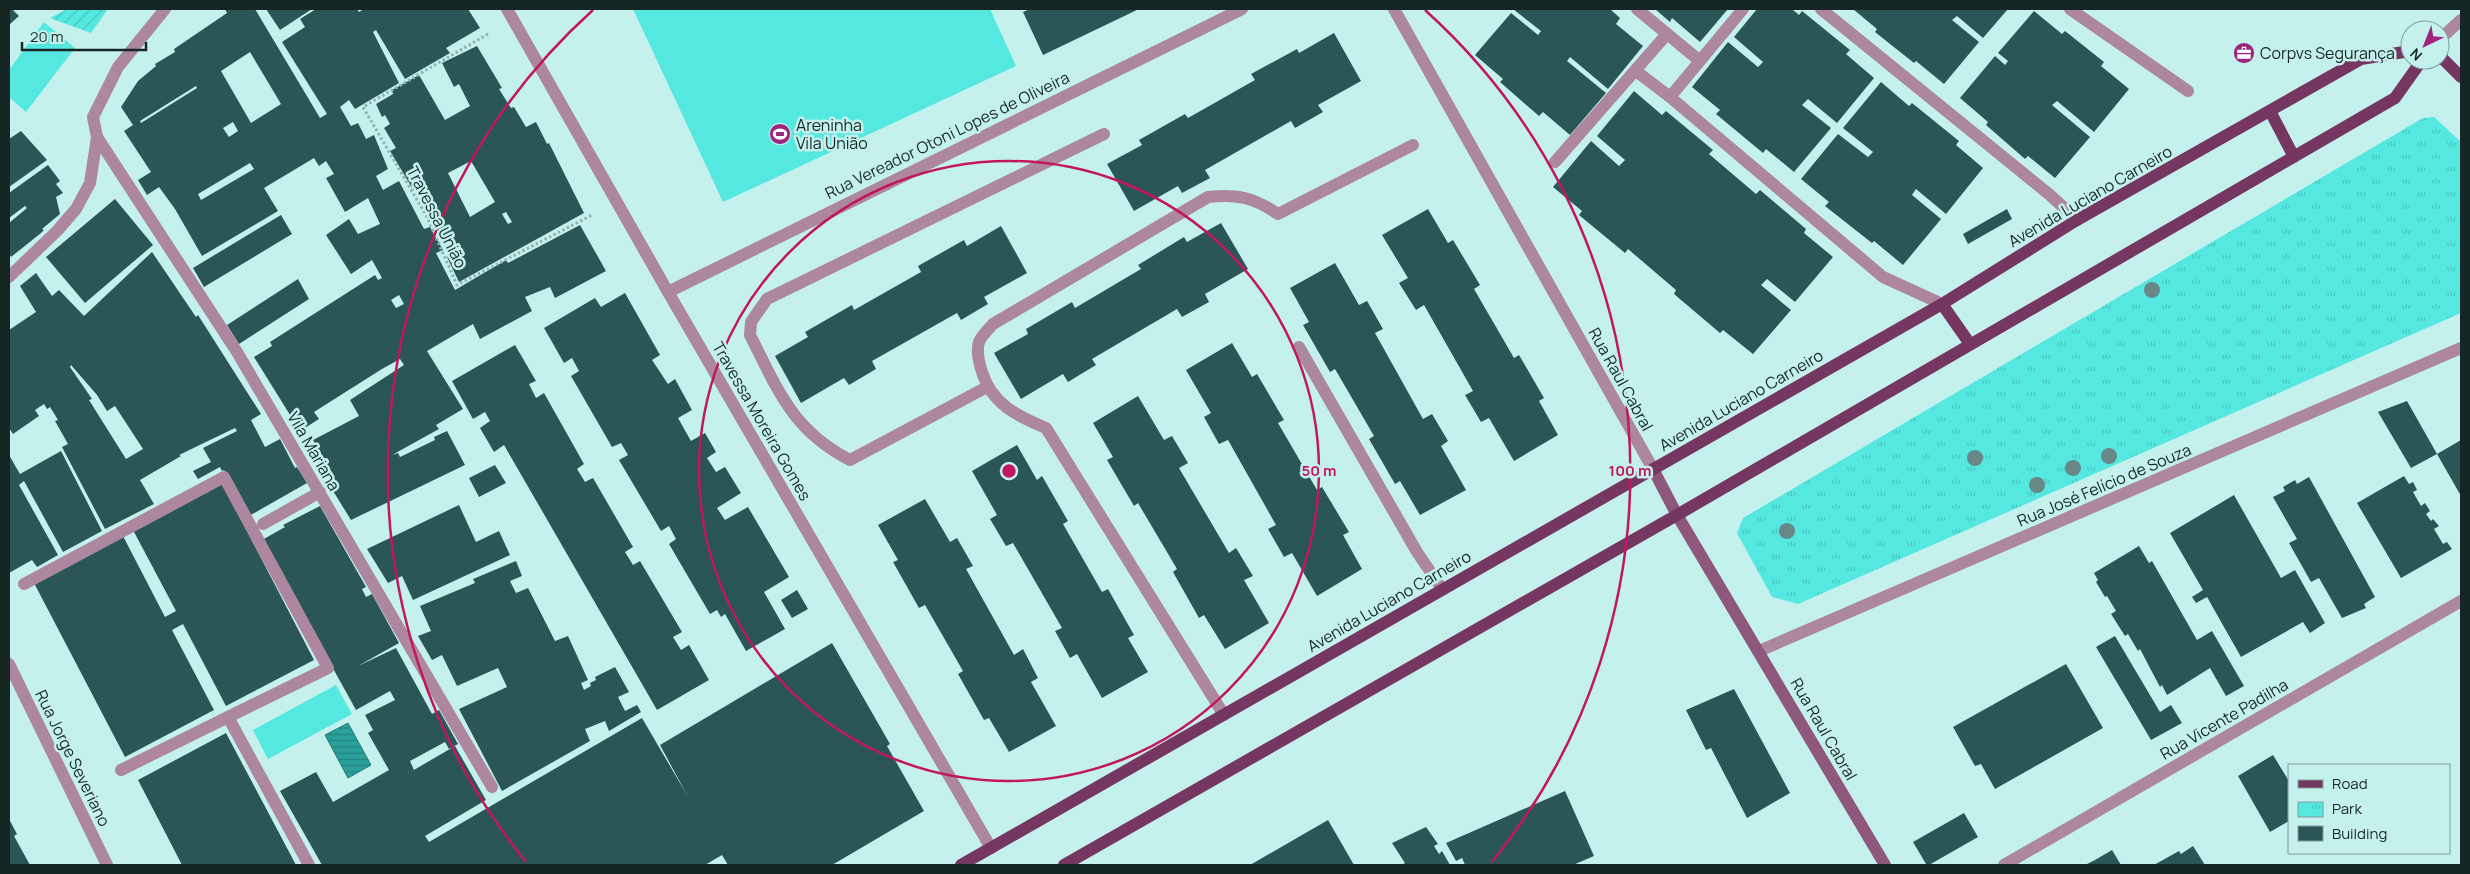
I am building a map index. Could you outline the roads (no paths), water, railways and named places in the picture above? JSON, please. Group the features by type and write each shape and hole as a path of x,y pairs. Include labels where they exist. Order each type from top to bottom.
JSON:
{"main road":[{"name":"Avenida Luciano Carneiro","path":"961,865 1942,304 2077,220 2361,59 2400,53"},
{"path":"2450,66 2461,77"},
{"path":"1064,865 1677,515 2395,98 2415,70"},
{"path":"2270,111 2294,157"},
{"path":"1942,304 1970,344"},
{"name":"Rua Raul Cabral","path":"1653,469 1677,515 1885,865"}],"street":[{"path":"9,277 57,231 76,209 90,183 97,137 93,117 118,67 165,9"},
{"name":"Travessa Moreira Gomes","path":"508,9 668,292 991,848"},
{"name":"Rua Vereador Otoni Lopes de Oliveira","path":"668,292 1242,9"},
{"name":"Rua Raul Cabral","path":"1394,9 1653,469"},
{"path":"1637,9 1700,61"},
{"path":"1670,97 1743,9"},
{"path":"1821,9 2050,195 2077,220"},
{"path":"2070,9 2188,91"},
{"path":"2450,30 2461,20"},
{"path":"1555,162 1667,34"},
{"path":"1636,71 1670,97 1883,277 1942,304"},
{"path":"986,387 850,460 827,448 789,410 750,335 751,322 767,299 1104,134"},
{"name":"Vila Mariana","path":"97,137 238,352 492,788"},
{"path":"1224,715 1046,428 1023,419 1001,405 986,387 978,361 979,341 994,324 1208,197 1232,194 1261,202 1278,214 1413,144"},
{"path":"1299,347 1417,552 1442,590"},
{"name":"Rua José Felício de Souza","path":"1759,651 2461,348"},
{"path":"24,584 224,477 328,668 121,770"},
{"path":"263,524 320,492"},
{"name":"Rua Vicente Padilha","path":"2004,865 2461,601"},
{"name":"Rua Jorge Severiano","path":"9,664 108,865"},
{"path":"228,717 308,865"}],"place":[{"name":"Corpvs Segurança","path":"2244,53"},
{"name":"Areninha Vila União","path":"780,134"}]}
